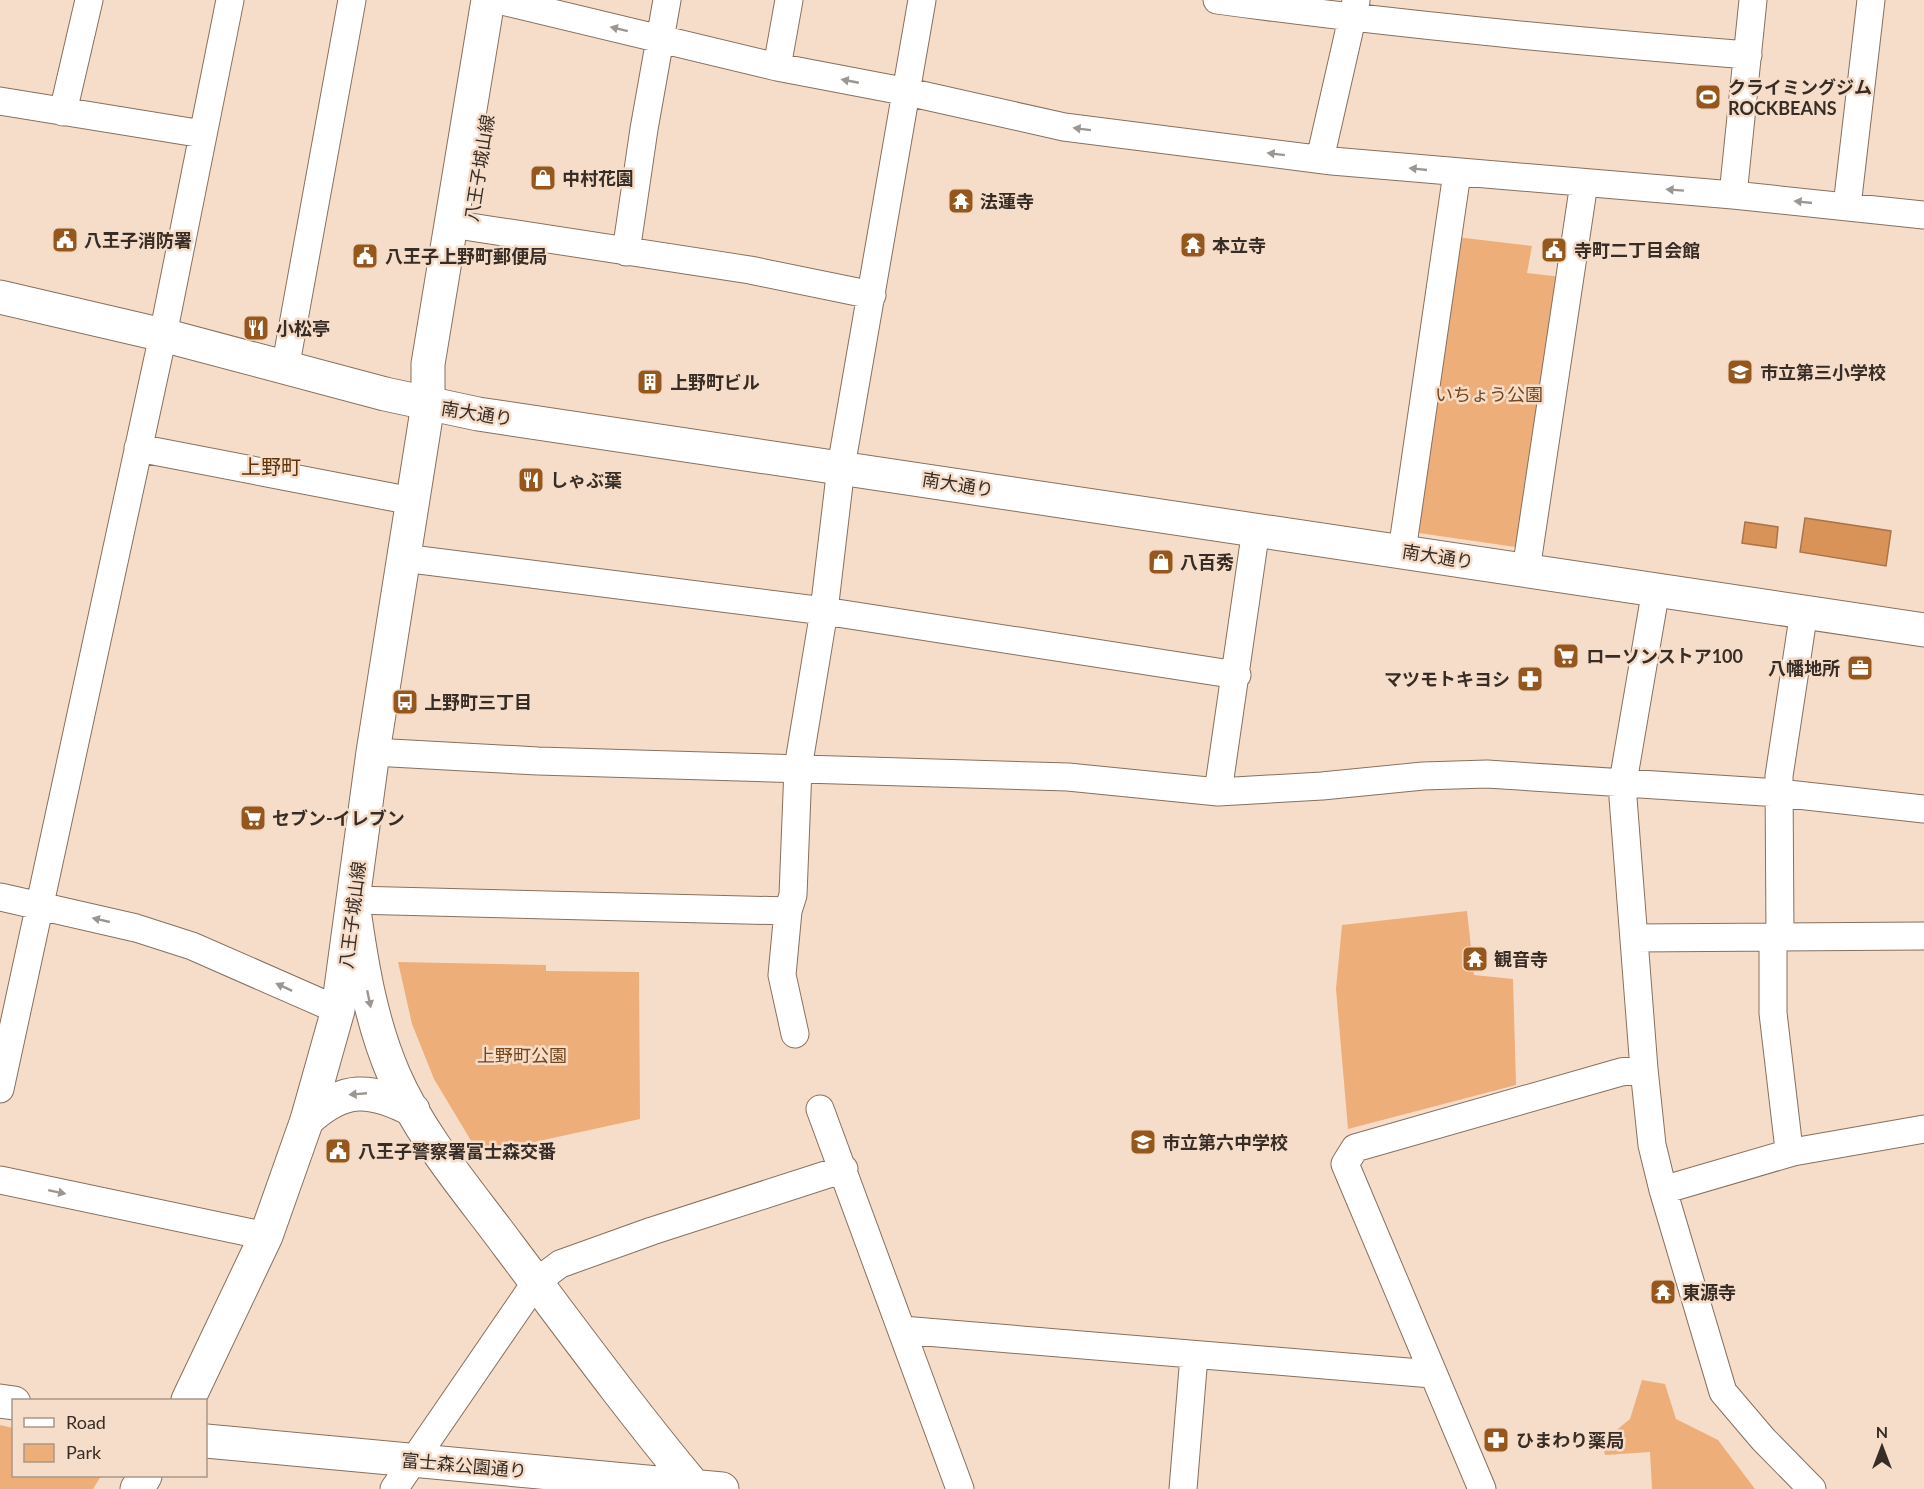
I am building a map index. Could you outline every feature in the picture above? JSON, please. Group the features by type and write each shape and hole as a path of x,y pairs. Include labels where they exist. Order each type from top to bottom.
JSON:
{"street":[{"path":"63,112 89,0"},
{"path":"0,1089 163,335 230,0"},
{"path":"285,369 351,0"},
{"path":"626,252 667,0"},
{"path":"777,68 789,0"},
{"path":"795,1034 782,975 788,911 793,895 798,768 824,611 841,467 908,92 922,0"},
{"path":"1217,0 1354,9 1582,42 1748,54"},
{"path":"1733,195 1754,0"},
{"path":"1847,206 1871,0"},
{"path":"500,1 777,68 908,92 1064,127 1320,159 1456,173 1733,195 1924,215"},
{"name":"八王子城山線","path":"189,1399 266,1236 307,1120 338,1010 373,752 412,501 428,404 446,368 460,226 500,1"},
{"path":"1320,159 1354,9"},
{"path":"0,101 203,134"},
{"path":"1402,551 1456,173"},
{"path":"1526,570 1584,183"},
{"path":"460,226 750,270 872,295"},
{"name":"南大通り","path":"0,297 163,335 285,369 428,404 1924,630"},
{"path":"138,448 412,501"},
{"path":"1218,792 1237,675 1256,529"},
{"path":"403,558 824,611 1237,675"},
{"path":"1656,589 1623,782 1644,1069 1652,1145 1663,1190 1723,1392 1763,1439 1812,1489"},
{"path":"1793,1152 1788,1141 1773,1013 1777,939 1779,793 1804,611"},
{"path":"373,752 538,761 1068,777 1218,792 1322,786 1423,776 1487,774 1779,793 1924,809"},
{"path":"0,897 136,928 192,946 338,1010 383,1047"},
{"path":"704,1488 536,1282 438,1150 413,1110 383,1047 364,979 353,900 788,911"},
{"path":"1635,938 1777,939 1924,936"},
{"path":"1482,1489 1345,1164 1355,1148 1622,1072 1644,1069"},
{"path":"307,1120 322,1106 353,1093 389,1097 413,1110"},
{"path":"820,1108 960,1489"},
{"path":"1663,1190 1793,1152 1924,1129"},
{"path":"394,1489 536,1282 560,1264 652,1231 844,1169"},
{"path":"0,1180 266,1236"},
{"path":"902,1330 1432,1374"},
{"path":"1183,1489 1194,1356"},
{"name":"富士森公園通り","path":"207,1441 413,1460 553,1481 704,1488"}],"green space":[{"name":"いちょう公園","path":"1448,236 1532,246 1527,273 1570,278 1529,549 1405,531"},
{"path":"1467,911 1474,975 1513,979 1516,1085 1348,1129 1336,989 1342,925"},
{"name":"上野町公園","path":"398,962 546,965 546,971 639,972 640,1119 479,1154 434,1079 412,1024"},
{"path":"1642,1380 1665,1384 1676,1419 1718,1440 1755,1489 1652,1489 1650,1452 1605,1455 1602,1442 1630,1419"},
{"path":"0,1425 12,1428 12,1477 100,1477 93,1489 0,1489"}],"shaded area":[{"path":"1805,518 1891,531 1886,566 1800,552"},
{"path":"1745,522 1778,527 1776,548 1742,543"}],"place":[{"name":"クライミングジム ROCKBEANS","path":"1708,97"},
{"name":"中村花園","path":"543,178"},
{"name":"法蓮寺","path":"961,201"},
{"name":"八王子消防署","path":"65,240"},
{"name":"本立寺","path":"1193,245"},
{"name":"寺町二丁目会館","path":"1554,250"},
{"name":"八王子上野町郵便局","path":"365,256"},
{"name":"小松亭","path":"256,328"},
{"name":"市立第三小学校","path":"1740,372"},
{"name":"上野町ビル","path":"650,382"},
{"name":"しゃぶ葉","path":"531,480"},
{"name":"八百秀","path":"1161,562"},
{"name":"ローソンストア100","path":"1566,656"},
{"name":"八幡地所","path":"1860,668"},
{"name":"マツモトキヨシ","path":"1530,679"},
{"name":"上野町三丁目","path":"405,702"},
{"name":"セブン-イレブン","path":"253,818"},
{"name":"観音寺","path":"1475,959"},
{"name":"市立第六中学校","path":"1143,1142"},
{"name":"八王子警察署富士森交番","path":"338,1151"},
{"name":"東源寺","path":"1663,1292"},
{"name":"ひまわり薬局","path":"1496,1440"}],"district":[{"name":"上野町","path":"271,466"}]}
